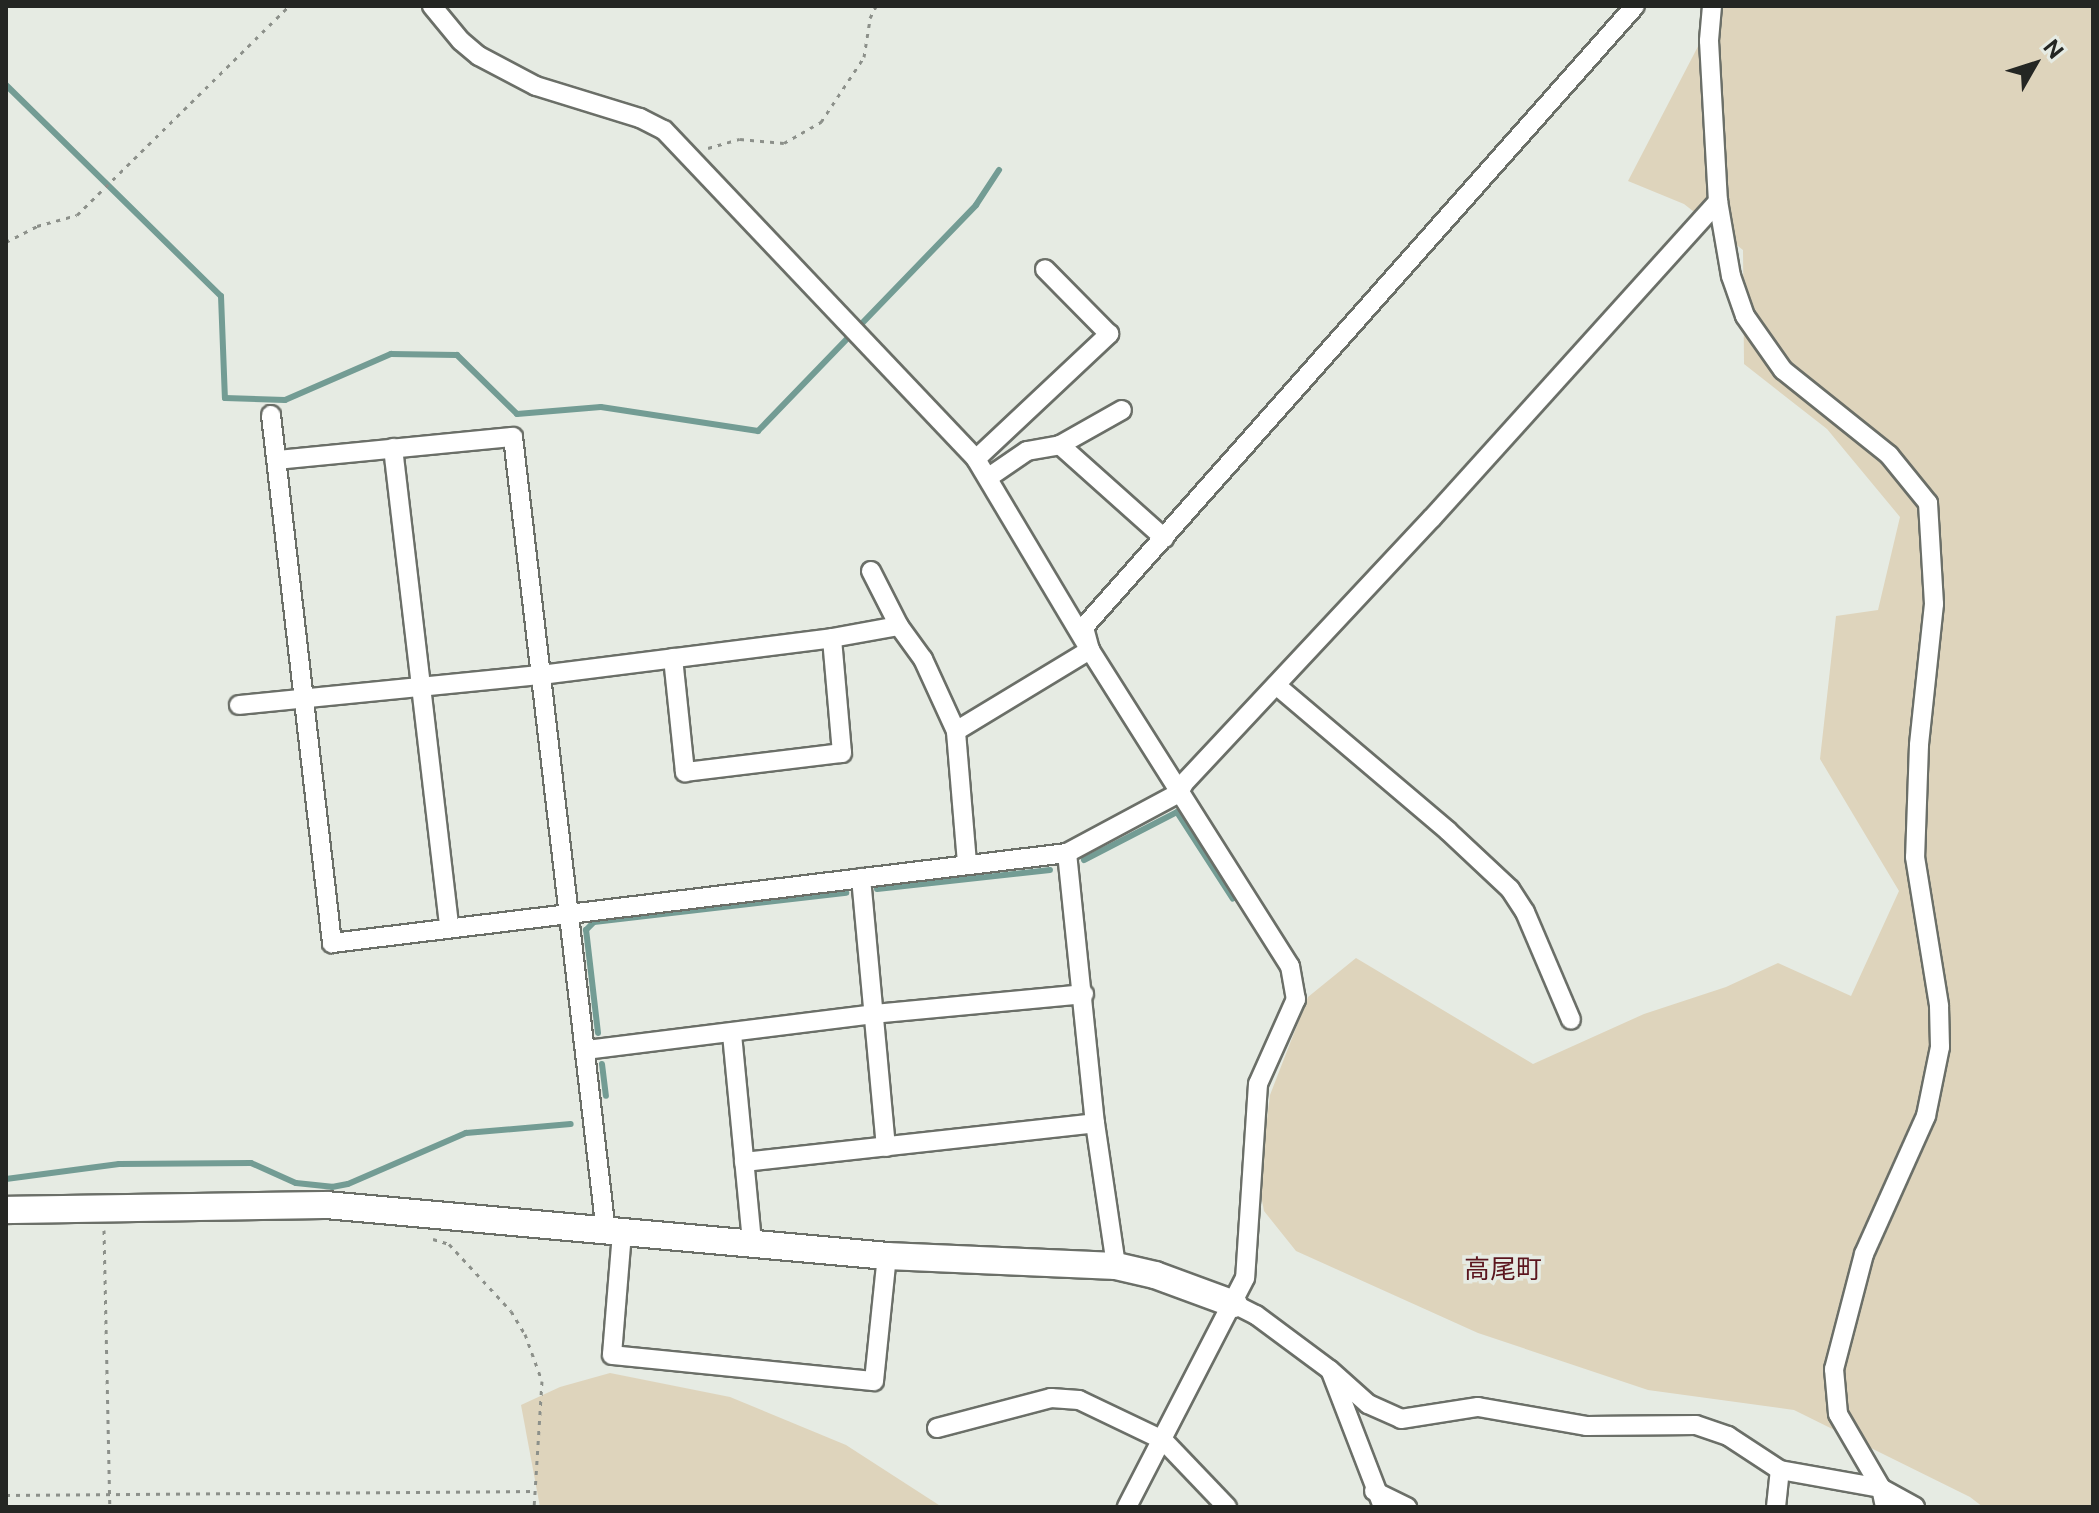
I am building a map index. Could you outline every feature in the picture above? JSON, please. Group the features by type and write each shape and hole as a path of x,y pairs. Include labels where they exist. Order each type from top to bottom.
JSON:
{"street":[{"path":"432,6 461,41 479,56 544,90 640,118 664,130 976,459 1090,650 1290,966 1296,999 1258,1084 1245,1278 1127,1507"},
{"path":"1090,650 1084,627 1635,6"},
{"path":"1712,6 1709,41 1718,201 1731,276 1745,316 1783,370 1889,455 1928,503 1934,604 1919,745 1915,857 1939,1006 1940,1047 1926,1116 1864,1254 1834,1369 1838,1414 1881,1488 1885,1507"},
{"path":"271,415 332,943 1067,853 1179,793 1184,783 1718,201"},
{"path":"976,459 1109,334 1045,269"},
{"path":"989,477 1027,451 1060,445 1122,410"},
{"path":"277,460 513,437 567,913 614,1232 612,1355 874,1381 887,1256"},
{"path":"1060,445 1164,538"},
{"path":"393,448 449,928"},
{"path":"871,571 899,626 923,659 956,731 967,863"},
{"path":"239,705 541,675 832,638 899,626"},
{"path":"673,658 685,772 717,769 842,753 832,638"},
{"path":"956,731 1090,650"},
{"path":"1276,685 1448,831 1510,889 1525,912 1571,1020"},
{"path":"1067,853 1095,1123 1116,1266"},
{"path":"861,878 886,1147"},
{"path":"586,1050 873,1014 1084,994"},
{"path":"732,1034 752,1241"},
{"path":"744,1162 1095,1123"},
{"path":"6,1210 104,1206 326,1205 614,1232 752,1241 887,1256 1116,1266 1155,1275 1256,1315 1330,1370 1368,1404 1401,1419 1478,1407 1587,1426 1696,1425 1728,1436 1780,1470 1881,1488 1915,1507"},
{"path":"1330,1370 1379,1499 1407,1507"},
{"path":"937,1428 1065,1396 1163,1440 1227,1507"},
{"path":"1776,1507 1780,1470"}],"path":[{"path":"6,242 37,226 77,215 289,6"},
{"path":"689,154 740,139 784,143 821,122 864,57 870,18 876,6"},
{"path":"104,1206 110,1507"},
{"path":"422,1235 449,1244 511,1311 525,1334 542,1381 534,1507"},
{"path":"6,1495 534,1491"}],"shaded area":[{"path":"1719,6 2093,6 2093,1507 1983,1507 1970,1497 1794,1410 1648,1390 1478,1333 1296,1251 1264,1211 1259,1185 1270,1095 1308,997 1356,958 1533,1064 1644,1014 1726,987 1778,963 1851,996 1899,891 1820,759 1836,616 1878,610 1900,517 1827,429 1744,364 1743,250 1684,204 1628,181"},
{"path":"610,1373 730,1397 846,1445 942,1507 540,1507 521,1405 560,1387"}],"waterway":[{"path":"6,85 221,296 225,398 285,400 391,354 457,355 517,414 601,407 758,431 976,205 999,170"},
{"path":"1084,860 1177,812 1233,899"},
{"path":"877,889 1050,870"},
{"path":"598,1033 586,930 594,922 846,893"},
{"path":"602,1064 606,1096"},
{"path":"6,1179 119,1164 251,1163 296,1183 332,1187 348,1184 466,1133 571,1124"}],"district":[{"name":"高尾町","path":"1503,1269"}]}
